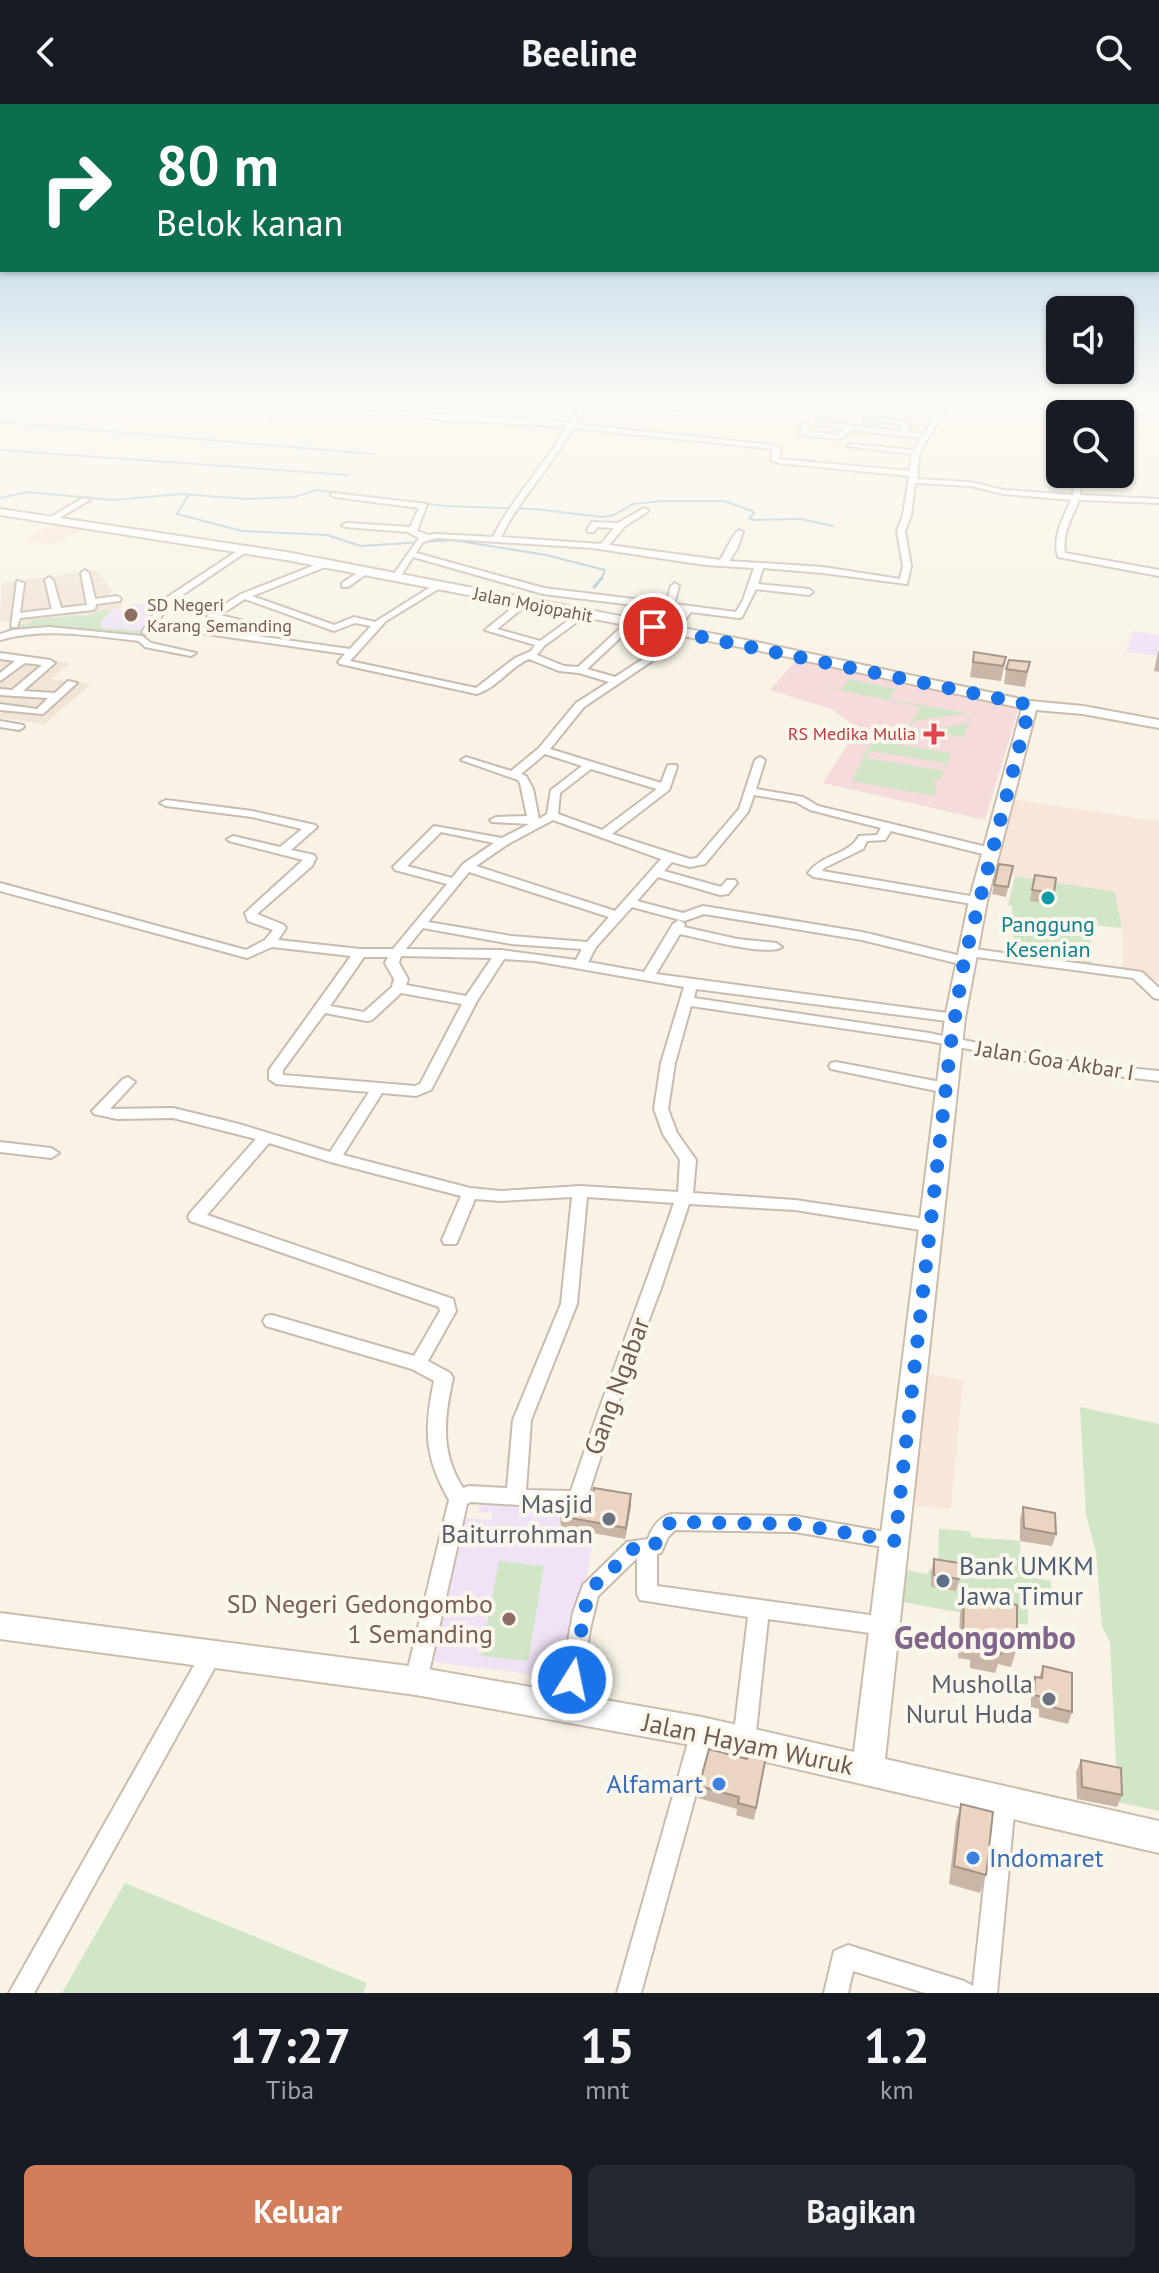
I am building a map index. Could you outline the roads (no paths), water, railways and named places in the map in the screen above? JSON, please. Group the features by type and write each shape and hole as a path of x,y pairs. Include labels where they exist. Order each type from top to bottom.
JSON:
{"street":[{"path":"496,540 507,516 529,489"},
{"path":"418,544 496,540 603,547 722,564 823,570 904,582 907,566 901,533 912,489"},
{"path":"989,489 1077,498 1159,501"},
{"path":"1078,489 1077,498 1061,533 1061,553 1159,573"},
{"path":"335,495 424,506 412,530 418,544 543,591 741,615 759,566"},
{"path":"51,519 86,500"},
{"path":"603,547 621,526 644,510"},
{"name":"Jalan Mojopahit","path":"0,512 325,564 675,631 1030,705 1083,710 1159,724"},
{"path":"591,530 595,524 621,526"},
{"path":"346,525 412,530"},
{"path":"722,564 733,549 739,532"},
{"path":"395,578 418,544"},
{"path":"142,639 166,602 245,550"},
{"path":"247,638 255,633 249,625 212,616 244,596 325,564"},
{"path":"345,585 365,572"},
{"path":"17,616 92,607 85,573"},
{"path":"49,580 57,611"},
{"path":"11,632 17,616 20,583"},
{"path":"437,586 378,625 343,660 349,664 470,691 482,690 583,614"},
{"path":"669,607 675,586"},
{"path":"753,586 809,592"},
{"path":"244,596 334,628 354,620 378,625"},
{"path":"92,602 117,599"},
{"path":"524,603 490,630 541,644"},
{"path":"514,774 543,750 572,713 614,680 642,665 675,631 689,609"},
{"path":"580,670 631,623"},
{"path":"150,627 200,630 351,652"},
{"path":"0,637 11,632 68,632 142,639 148,645 191,653"},
{"path":"529,655 562,669 580,670 614,680"},
{"path":"0,656 50,663 16,691"},
{"path":"0,678 25,660"},
{"path":"0,707 39,712 72,683"},
{"path":"0,692 58,696"},
{"path":"868,1768 933,1226 953,1030 978,901 1030,705"},
{"path":"0,724 19,727"},
{"path":"543,750 665,788"},
{"path":"466,760 514,774 527,784 534,821"},
{"path":"496,820 534,821 552,816 669,858 690,863 701,861 741,815 760,760"},
{"path":"552,816 555,792 589,765"},
{"path":"604,834 665,788 672,767"},
{"path":"751,791 799,799 814,808 991,852"},
{"path":"166,803 252,814 311,827 283,851"},
{"path":"322,1008 367,1017 398,988 401,979 392,963 396,953 453,882 467,867 534,821"},
{"path":"888,825 881,838 863,838 859,847 820,865 814,873 978,901"},
{"path":"453,882 399,867 438,828 504,842"},
{"path":"0,887 219,948 251,954 270,943 280,928 252,918 251,913 311,861 306,856 233,839"},
{"path":"581,964 590,946 669,858"},
{"path":"467,867 617,916"},
{"path":"657,873 720,891 731,883"},
{"path":"630,903 737,943 776,947"},
{"path":"648,977 680,923 703,910 965,956 1137,975 1159,995"},
{"path":"420,924 511,940 590,946"},
{"path":"270,943 360,953 501,954 581,964 648,977 689,992 953,1030"},
{"path":"360,953 276,1070 275,1078 423,1089 470,1001 501,954"},
{"path":"398,988 470,1001"},
{"path":"689,992 953,1030"},
{"name":"Gang Ngabar","path":"459,1499 469,1494 567,1500 579,1496 684,1197 688,1160 670,1134 661,1109 668,1063 689,992"},
{"name":"Jalan Goa Akbar I","path":"953,1030 1075,1067 1159,1076"},
{"path":"836,1066 946,1088"},
{"path":"128,1082 99,1111 114,1115 145,1111 173,1113 470,1193 501,1196 580,1191 684,1197 795,1205 933,1226"},
{"path":"334,1158 378,1088"},
{"path":"265,1138 196,1217 447,1303 448,1311 418,1364"},
{"path":"0,1147 51,1153"},
{"path":"516,1497 522,1420 569,1304 580,1191"},
{"path":"450,1240 470,1193"},
{"path":"272,1321 418,1364 444,1378 435,1419 435,1446 442,1474 459,1499 416,1681"},
{"path":"567,1708 588,1594 594,1585 625,1561 632,1550 654,1547 660,1532 673,1522 735,1526 795,1524 895,1541"},
{"path":"647,1548 647,1594 885,1626"},
{"path":"744,1741 759,1610"},
{"name":"Jalan Hayam Wuruk","path":"0,1626 416,1681 702,1732 1159,1837"},
{"path":"21,1993 212,1652"},
{"path":"629,1993 702,1732"},
{"path":"985,1993 1004,1803"},
{"path":"836,1993 843,1960 848,1957 964,1993"}],"waterway":[{"path":"189,495 248,499 294,497 317,490 446,506 535,509 602,517 614,515 633,504 724,501 752,511 754,513 749,518 754,520 801,519 833,526"},
{"path":"0,498 27,492 113,500 189,495"},
{"path":"189,495 177,514 242,531 327,535 361,546 453,540 546,555 605,570 602,578"},
{"path":"594,587 602,578"}],"place":[{"name":"SD Negeri Karang Semanding","path":"131,615"},
{"name":"RS Medika Mulia","path":"934,734"},
{"name":"Panggung Kesenian","path":"1048,898"},
{"name":"Masjid Baiturrohman","path":"609,1519"},
{"name":"Bank UMKM Jawa Timur","path":"943,1581"},
{"name":"SD Negeri Gedongombo 1 Semanding","path":"509,1619"},
{"name":"Musholla Nurul Huda","path":"1049,1699"},
{"name":"Alfamart","path":"719,1784"},
{"name":"Indomaret","path":"973,1858"}],"district":[{"name":"Gedongombo","path":"985,1638"}]}
